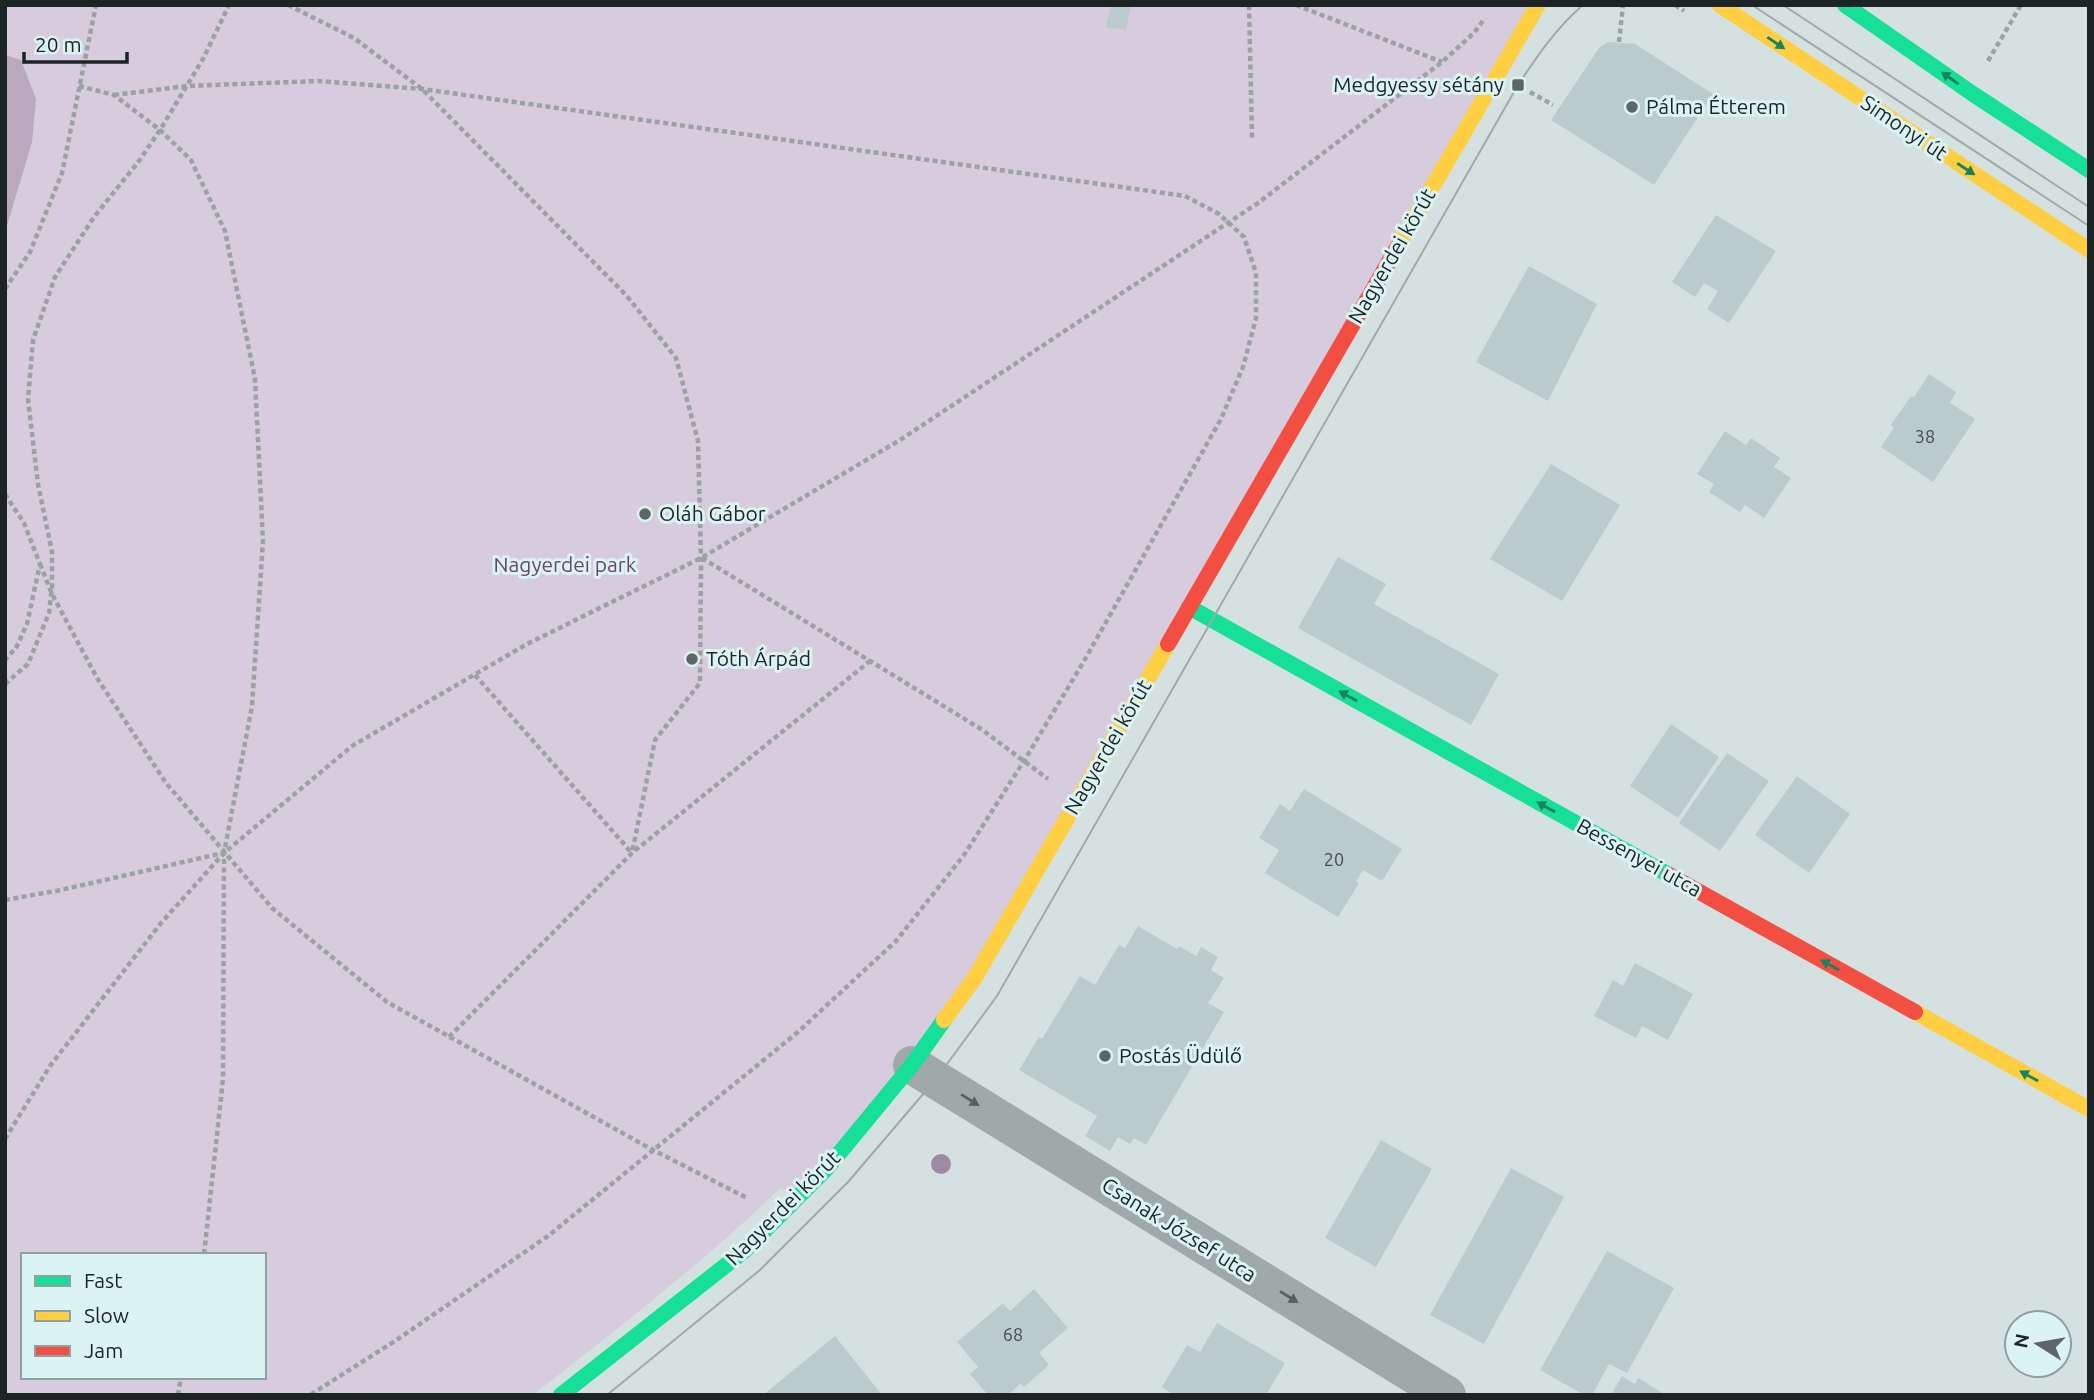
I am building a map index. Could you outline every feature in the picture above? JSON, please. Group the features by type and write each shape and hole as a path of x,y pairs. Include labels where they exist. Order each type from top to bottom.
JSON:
{"street":[{"name":"Nagyerdei körút","path":"561,1395 744,1251 828,1167 912,1065 974,979 1538,5"},
{"name":"Simonyi út","path":"1720,5 2089,250"},
{"path":"1844,5 2089,170"},
{"name":"Bessenyei utca","path":"1189,607 2089,1109"},
{"name":"Csanak József utca","path":"912,1065 1447,1395"}],"path":[{"path":"5,289 30,252 62,173 96,5"},
{"path":"5,684 28,664 49,613 52,594 52,552 38,484 28,399 33,340 54,277 94,217 160,130 204,59 229,5"},
{"path":"288,5 354,37 422,89 626,295 676,358 698,441 700,683 655,740 632,853"},
{"path":"1249,5 1252,138"},
{"path":"1296,5 1442,62"},
{"path":"1619,42 1623,5"},
{"path":"1987,62 2021,5"},
{"path":"5,1139 50,1066 161,923 224,853 352,746 527,644 701,558 900,440 1228,223 1442,62 1474,33 1488,14"},
{"path":"79,86 114,95 187,86 318,81 422,89 1185,196 1219,214 1244,237 1256,273 1256,318 1243,367 1221,419 1024,761 964,855 896,941 797,1032 548,1236 395,1341 310,1395"},
{"path":"1527,90 1553,105"},
{"path":"114,95 160,130 191,160 225,231 255,379 263,541 252,706 224,853 223,1079 204,1253"},
{"path":"5,494 24,523 52,594 97,678 166,783 272,908 387,1002 653,1150 779,1216"},
{"path":"701,558 981,729 1077,799"},
{"path":"5,660 16,648 27,624 40,564"},
{"path":"449,1037 632,853 870,661"},
{"path":"474,675 632,853"},
{"path":"5,900 224,853"}],"green space":[{"name":"Nagyerdei park","path":"5,5 1538,5 974,979 804,1191 779,1189 690,1269 533,1395 5,1395"}],"shaded area":[{"path":"5,55 21,60 36,99 32,142 5,232"}],"building":[{"path":"1111,5 1131,5 1126,30 1106,27"},
{"name":"Pálma Étterem","path":"1608,42 1635,44 1713,94 1654,185 1551,120 1599,48"},
{"path":"1716,215 1776,251 1729,323 1707,309 1718,291 1704,283 1695,297 1672,282"},
{"path":"1529,266 1597,304 1548,401 1476,362"},
{"path":"1929,374 1956,392 1950,403 1975,419 1933,482 1881,447 1894,428 1891,425"},
{"path":"1725,431 1746,445 1751,438 1780,458 1774,467 1791,478 1764,518 1745,505 1740,512 1709,492 1714,484 1697,474"},
{"path":"1551,464 1620,505 1562,601 1490,559"},
{"path":"1338,557 1386,584 1374,604 1499,674 1471,725 1298,628"},
{"path":"1671,724 1719,757 1678,818 1630,786"},
{"path":"1727,753 1769,781 1720,851 1679,823"},
{"path":"1797,776 1850,814 1809,873 1755,835"},
{"path":"1304,789 1402,849 1382,881 1363,870 1356,881 1359,883 1338,917 1265,873 1279,850 1259,838 1280,804 1290,811"},
{"path":"1138,926 1177,949 1179,946 1196,956 1201,947 1218,957 1211,970 1224,978 1208,1003 1224,1012 1146,1145 1134,1138 1130,1144 1118,1137 1110,1151 1085,1136 1097,1116 1019,1070 1039,1037 1042,1039 1080,976 1095,985 1119,945 1125,948"},
{"path":"1635,963 1693,994 1668,1040 1642,1026 1636,1038 1594,1016 1613,980 1623,986"},
{"path":"1381,1140 1432,1169 1376,1267 1325,1238"},
{"path":"1511,1168 1564,1197 1484,1344 1430,1315"},
{"path":"1607,1251 1674,1288 1627,1373 1609,1364 1592,1395 1584,1395 1540,1370"},
{"path":"1034,1289 1068,1328 1039,1353 1049,1365 1024,1387 1021,1383 1008,1395 988,1395 970,1374 978,1367 957,1342 1003,1303 1010,1311"},
{"path":"1217,1323 1285,1363 1266,1395 1174,1395 1162,1387 1187,1345 1200,1352"},
{"path":"835,1336 882,1395 763,1395"},
{"path":"1622,1376 1635,1384 1638,1378 1666,1395 1611,1395"}],"tram line":[{"path":"607,1395 760,1270 848,1182 936,1079 997,996 1518,85 1556,33 1583,5"},
{"path":"1752,5 2089,226"},
{"path":"1783,5 2089,207"}],"traffic: fast":[{"path":"1845,5 2089,170"},
{"path":"1189,607 1669,875"},
{"path":"561,1395 744,1251 828,1167 912,1065 944,1020"}],"traffic: slow":[{"path":"1397,248 1538,5"},
{"path":"1720,5 2089,250"},
{"path":"944,1020 974,979 1168,644"},
{"path":"1915,1012 2089,1109"}],"traffic: jam":[{"path":"1168,644 1397,248"},
{"path":"1669,875 1915,1012"}],"place":[{"name":"Medgyessy sétány","path":"1518,85"},
{"name":"Pálma Étterem","path":"1632,107"},
{"name":"Oláh Gábor","path":"645,514"},
{"name":"Tóth Árpád","path":"692,659"},
{"name":"Postás Üdülő","path":"1105,1056"}]}
